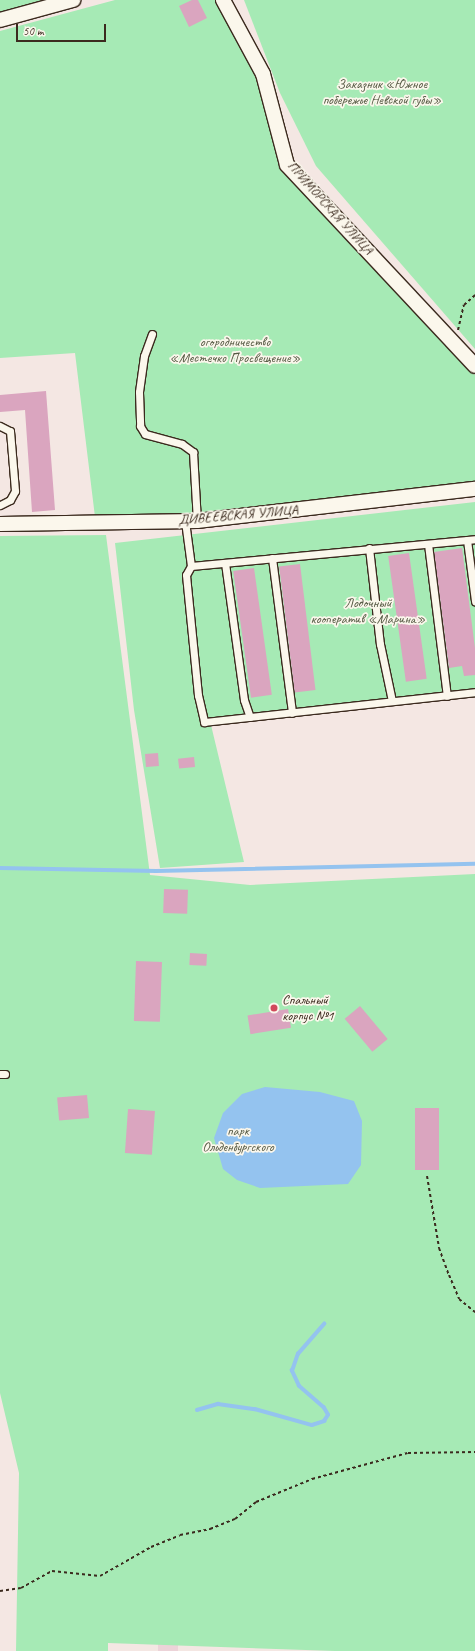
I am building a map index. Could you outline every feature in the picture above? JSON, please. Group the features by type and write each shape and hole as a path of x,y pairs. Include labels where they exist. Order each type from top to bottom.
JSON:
{"street":[{"path":"0,20 74,0"},
{"name":"ПРИМОРСКАЯ УЛИЦА","path":"223,0 263,74 287,165 455,342 475,366"},
{"name":"ДИВЕЕВСКАЯ УЛИЦА","path":"0,524 191,521 475,489"}],"lane":[{"path":"152,334 144,356 139,392 140,426 145,434 182,444 193,452 191,566 186,575 198,695 204,722 475,692"},
{"path":"0,426 10,431 15,491 10,500 0,505"},
{"path":"191,566 369,548 471,540 475,601"},
{"path":"428,544 447,696"},
{"path":"369,548 380,644 392,702"},
{"path":"272,558 292,713"},
{"path":"225,562 244,700 250,717"}],"path":[{"path":"455,342 464,305 475,295"},
{"path":"428,1176 446,1269 459,1299 475,1312"},
{"path":"0,1592 22,1588 52,1571 100,1576 151,1547 180,1535 222,1524 256,1502 312,1479 400,1455 475,1452"}],"shaded area":[{"path":"158,1637 178,1637 178,1651 158,1651"}],"green space":[{"path":"0,0 49,0 0,12"},
{"name":"огородничество «Местечко Просвещение»","path":"115,0 218,0 258,75 281,164 475,375 475,484 188,515 95,517 75,353 0,358 0,31"},
{"name":"Заказник «Южное побережье Невской губы»","path":"244,0 475,0 475,349 316,166 280,93"},
{"name":"Лодочный кооператив «Марина»","path":"475,502 475,697 211,725 244,862 160,868 134,710 115,543"},
{"name":"парк Ольденбургского","path":"106,535 150,875 250,885 475,874 475,1651 335,1651 108,1643 108,1651 16,1651 19,1473 0,1393 0,536"}],"water":[{"path":"265,1087 320,1092 354,1101 362,1121 361,1165 348,1184 260,1188 237,1180 223,1169 214,1138 223,1113 242,1094"}],"building":[{"path":"192,0 198,0 207,18 189,27 179,6"},
{"path":"46,391 55,510 32,512 25,410 0,412 0,395"},
{"path":"462,548 475,648 475,675 464,676 462,666 449,668 434,552"},
{"path":"409,553 427,679 406,682 388,556"},
{"path":"300,564 315,690 295,693 279,567"},
{"path":"254,568 272,695 251,698 233,571"},
{"path":"158,753 159,766 146,767 145,754"},
{"path":"194,757 195,767 179,769 178,759"},
{"path":"164,889 188,890 187,914 163,913"},
{"path":"190,953 207,954 206,966 189,965"},
{"path":"136,961 162,962 160,1022 134,1021"},
{"path":"360,1006 388,1039 372,1052 345,1019"},
{"path":"288,1009 291,1028 250,1034 248,1015"},
{"path":"87,1095 89,1118 59,1121 57,1098"},
{"path":"415,1108 439,1108 439,1170 415,1170"},
{"path":"128,1109 155,1111 152,1155 125,1153"}],"waterway":[{"path":"0,868 156,871 475,864"},
{"path":"197,1410 218,1404 255,1409 312,1425 324,1421 328,1415 324,1408 299,1386 292,1371 298,1354 324,1324"}],"place":[{"name":"Спальный корпус №1","path":"274,1008"}]}
